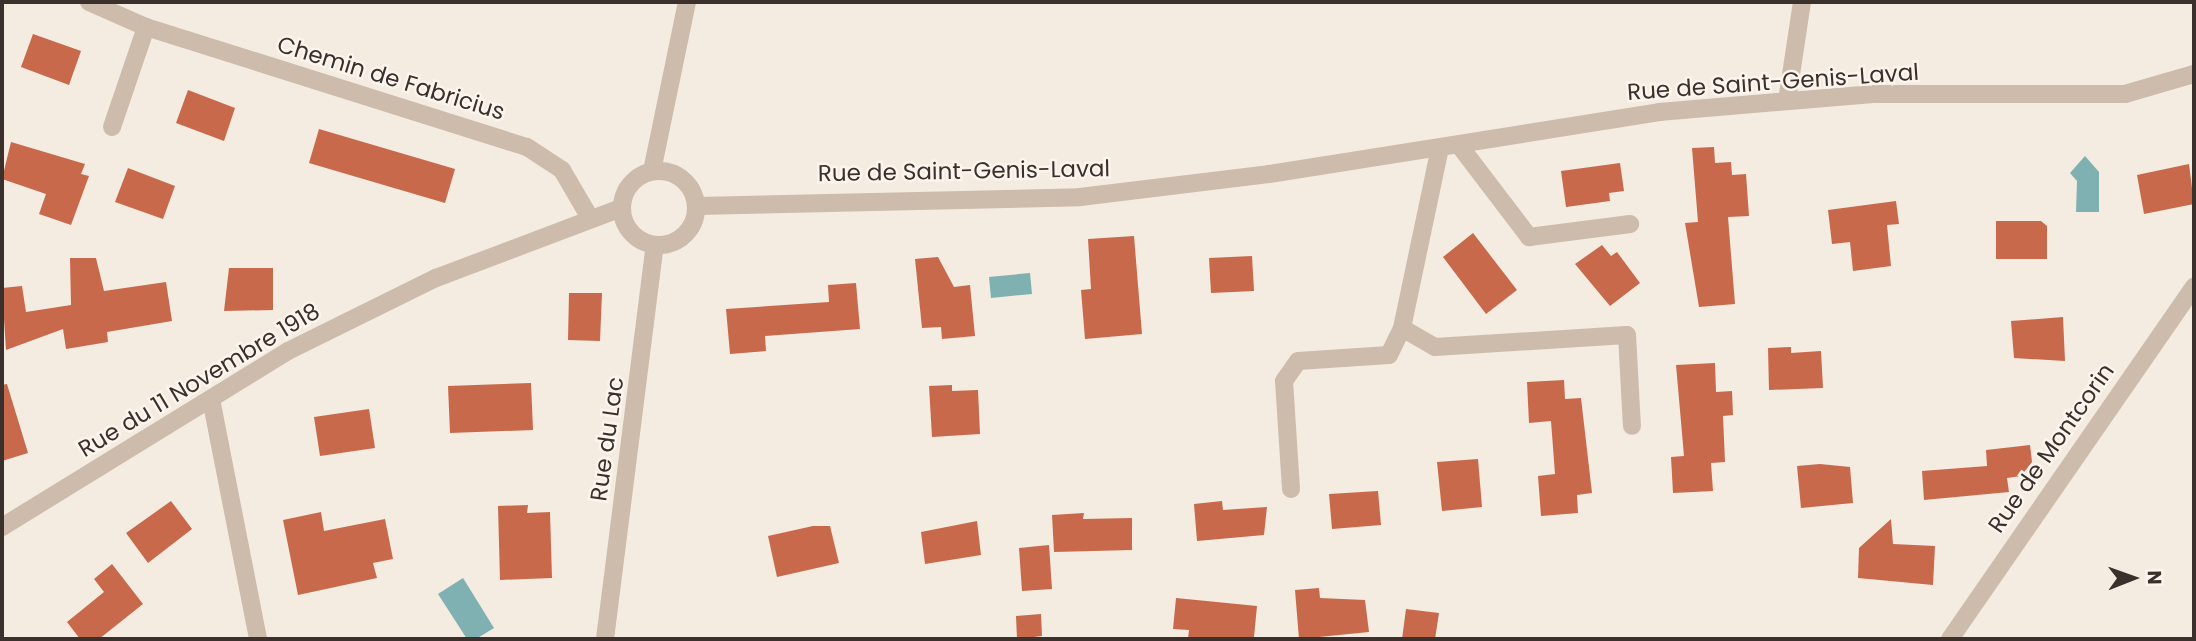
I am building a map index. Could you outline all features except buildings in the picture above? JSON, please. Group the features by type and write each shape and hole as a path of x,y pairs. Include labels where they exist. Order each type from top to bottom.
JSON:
{"street":[{"name":"Chemin de Fabricius","path":"89,2 146,27 527,147 562,170 590,218"},
{"path":"652,171 686,183 696,206 686,234 655,245 630,232 621,208 630,184 652,171 687,2"},
{"path":"1787,101 1802,2"},
{"path":"111,127 146,27"},
{"name":"Rue de Saint-Genis-Laval","path":"696,206 1080,197 1440,148 1659,111 1873,94 2125,94 2194,74"},
{"path":"1459,145 1530,237 1630,224"},
{"path":"1291,489 1284,380 1298,360 1389,355 1402,328 1440,148"},
{"name":"Rue du 11 Novembre 1918","path":"2,527 288,351 436,278 621,208"},
{"name":"Rue du Lac","path":"605,639 655,245"},
{"name":"Rue de Montcorin","path":"1950,639 2194,286"},
{"path":"1402,328 1435,347 1627,335 1632,426"},
{"path":"211,399 258,639"}],"water":[{"path":"2085,156 2099,172 2099,212 2076,212 2077,181 2070,173"},
{"path":"1030,273 1032,294 991,298 989,277"},
{"path":"463,578 494,628 476,639 467,639 438,594"}]}
